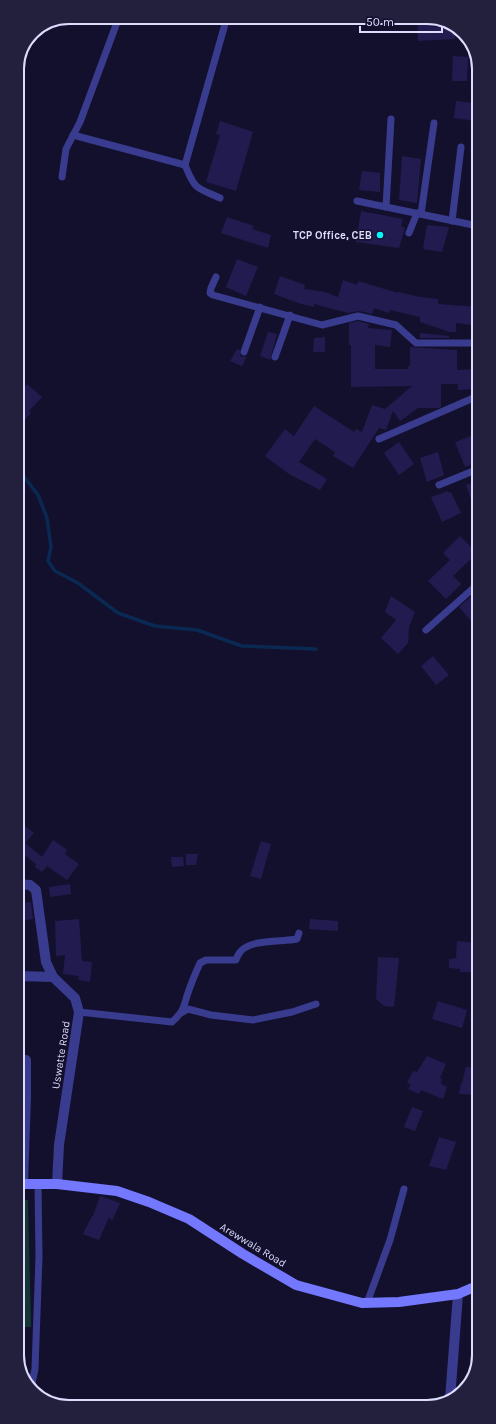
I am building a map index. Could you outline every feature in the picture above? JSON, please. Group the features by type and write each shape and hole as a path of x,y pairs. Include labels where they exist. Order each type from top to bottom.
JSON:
{"street":[{"name":"Uswatte Road","path":"24,884 30,885 36,890 46,962 53,977 75,998 79,1012 59,1146 57,1184"},
{"path":"24,976 53,977"},
{"path":"24,1131 26,1060"},
{"name":"Arewwala Road","path":"24,1184 57,1184 117,1191 149,1202 189,1219 243,1254 296,1285 362,1303 399,1302 458,1294 472,1288"},
{"path":"450,1393 458,1294"}],"lane":[{"path":"62,177 66,149 80,122 89,100 116,24"},
{"path":"220,198 195,187 184,165 225,24"},
{"path":"386,207 390,118"},
{"path":"409,233 419,214 434,123"},
{"path":"73,135 184,165"},
{"path":"452,221 461,147"},
{"path":"357,201 472,225"},
{"path":"216,277 210,293 322,325 358,316 396,325 416,343 472,343"},
{"path":"244,352 260,307"},
{"path":"275,357 290,315"},
{"path":"379,439 472,399"},
{"path":"439,485 472,471"},
{"path":"426,630 472,589"},
{"path":"181,1013 186,1004 188,992 200,963 206,960 236,960 241,951 259,942 297,939 299,933"},
{"path":"79,1012 172,1022 181,1013 188,1009 212,1015 253,1020 292,1012 316,1004"},
{"path":"32,1381 35,1368 39,1257 38,1184"},
{"path":"367,1303 390,1240 404,1189"}],"green space":[{"path":"24,1200 28,1200 31,1327 24,1327"}],"building":[{"path":"417,24 431,24 431,27 443,26 455,34 455,39 418,41"},
{"path":"453,56 468,57 467,81 452,81"},
{"path":"456,101 472,103 472,120 454,118"},
{"path":"220,121 253,132 236,191 206,182 220,135 216,134"},
{"path":"402,156 421,159 417,203 399,200"},
{"path":"362,171 380,173 380,192 359,190"},
{"name":"TCP Office, CEB","path":"361,211 403,219 401,226 405,228 399,248 356,242"},
{"path":"227,217 254,226 252,229 271,235 268,248 221,233"},
{"path":"427,225 449,227 442,252 423,249"},
{"path":"237,259 258,267 246,296 226,287"},
{"path":"280,276 305,285 304,289 325,292 338,297 343,280 357,285 358,281 398,293 438,299 438,304 472,307 472,325 456,323 456,332 450,332 420,322 420,317 390,310 389,313 374,308 372,314 359,311 348,313 314,304 314,307 301,304 274,294"},
{"path":"358,321 369,324 368,328 392,330 390,347 375,345 375,369 408,369 408,366 410,366 410,347 457,350 457,370 472,369 472,389 458,390 458,384 441,384 441,407 418,408 400,421 393,411 386,430 379,428 353,468 333,456 335,452 315,439 299,462 327,479 320,490 289,474 265,456 285,429 294,436 314,406 354,432 356,429 362,432 372,405 385,409 412,386 351,387 351,345 349,345 349,323"},
{"path":"268,332 277,334 270,360 260,356"},
{"path":"420,333 449,336 449,338 420,338"},
{"path":"325,337 325,352 313,352 314,338"},
{"path":"237,349 240,350 240,356 247,356 242,366 230,361"},
{"path":"27,384 42,397 29,411 31,413 24,421 25,401 24,387"},
{"path":"471,436 472,464 465,467 455,442"},
{"path":"399,442 414,464 399,475 384,453"},
{"path":"438,452 444,475 427,482 420,458"},
{"path":"472,483 472,502 466,485"},
{"path":"448,491 449,493 451,492 461,513 442,522 431,497"},
{"path":"460,536 472,548 472,558 453,576 461,584 446,599 428,581 450,560 443,553"},
{"path":"391,596 415,612 409,627 408,643 398,654 381,638 396,620 385,612"},
{"path":"472,596 472,622 459,607"},
{"path":"433,656 449,675 436,685 421,666"},
{"path":"25,826 34,833 25,843 42,857 53,840 67,850 65,854 79,864 67,880 47,866 42,872 35,867 36,864 24,855"},
{"path":"261,841 271,844 261,879 250,876"},
{"path":"186,854 198,854 196,865 186,865"},
{"path":"171,857 183,857 184,866 172,867"},
{"path":"70,884 71,894 50,897 49,887"},
{"path":"31,902 33,919 24,920 24,903"},
{"path":"79,919 82,961 92,962 90,982 78,980 79,976 63,974 65,955 56,956 55,921"},
{"path":"310,919 338,921 338,931 309,929"},
{"path":"457,941 472,942 472,972 460,972 460,969 449,968 449,959 456,958"},
{"path":"378,957 399,958 394,1007 384,1006 376,999"},
{"path":"438,1001 467,1010 462,1028 432,1019"},
{"path":"427,1056 446,1064 440,1078 442,1079 441,1084 447,1087 443,1099 421,1090 419,1094 408,1089 411,1084 407,1083 413,1071 417,1072"},
{"path":"466,1067 472,1068 472,1095 459,1094"},
{"path":"412,1107 423,1111 415,1131 404,1127"},
{"path":"439,1137 456,1142 446,1170 429,1166"},
{"path":"100,1196 120,1203 112,1221 109,1217 99,1240 83,1234 93,1216"}],"waterway":[{"path":"24,477 38,495 47,518 51,547 48,561 55,571 78,583 118,613 155,626 197,630 242,646 316,649"}],"place":[{"name":"TCP Office, CEB","path":"380,235"}]}
